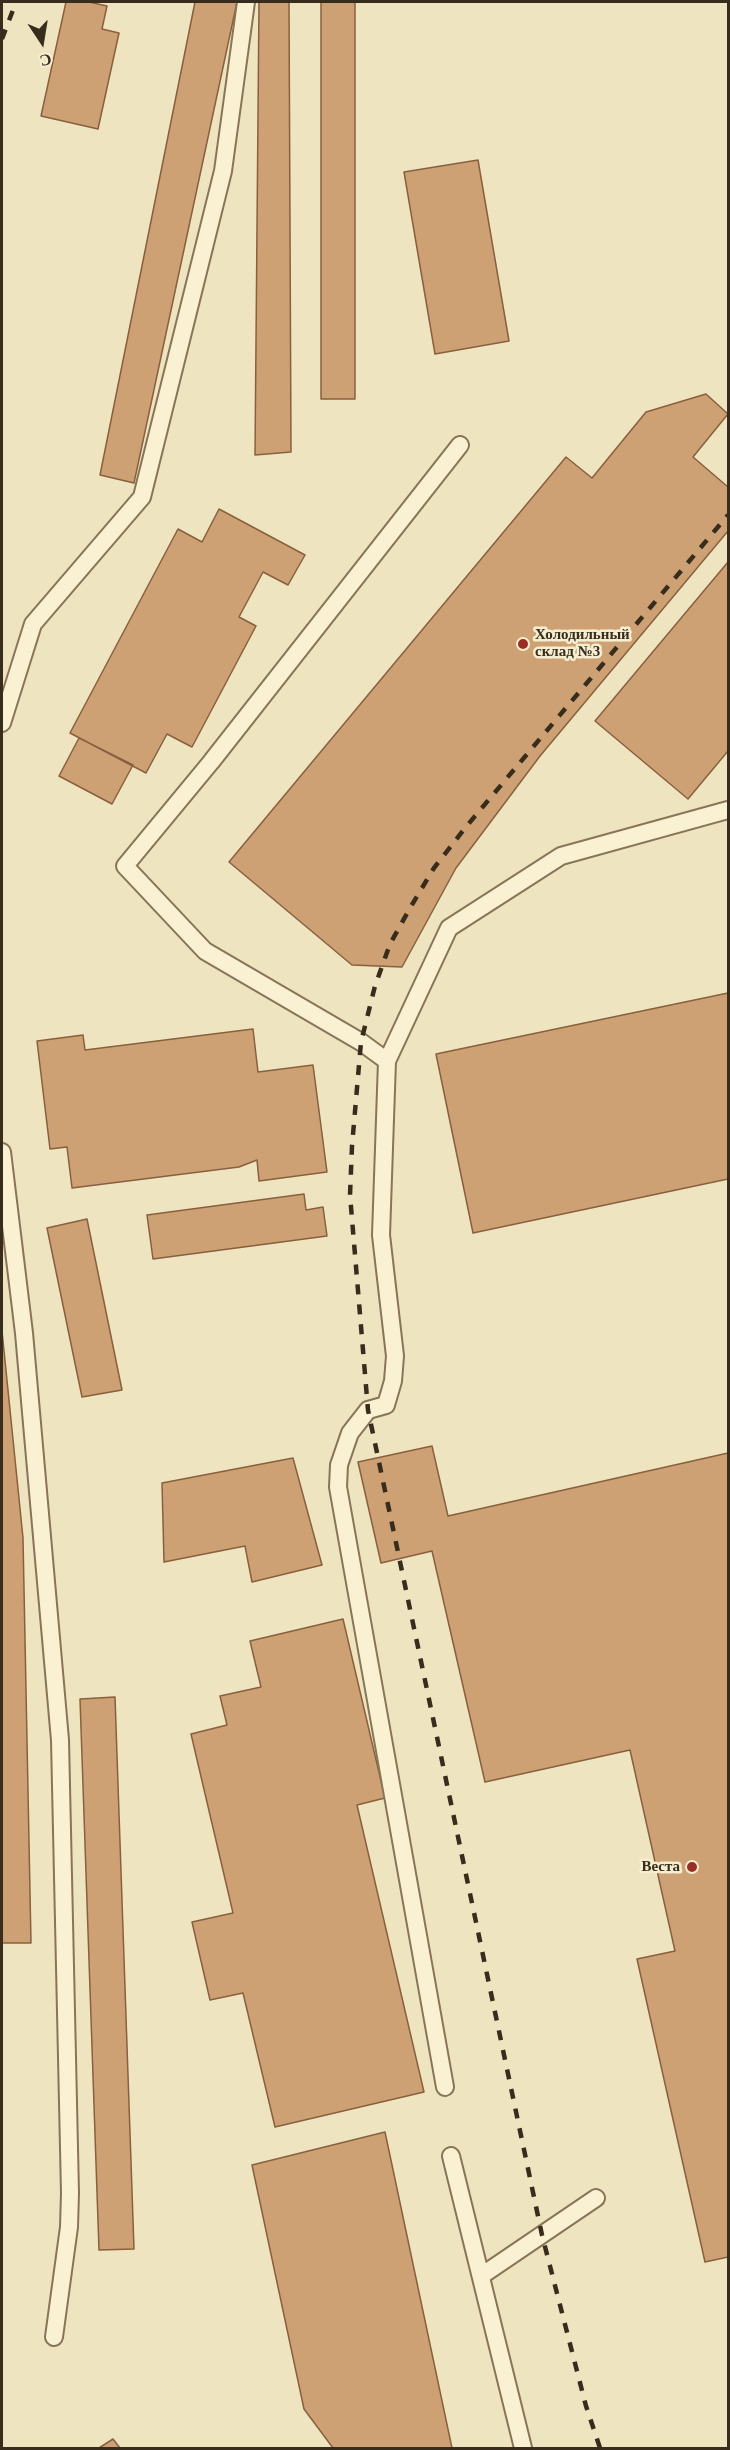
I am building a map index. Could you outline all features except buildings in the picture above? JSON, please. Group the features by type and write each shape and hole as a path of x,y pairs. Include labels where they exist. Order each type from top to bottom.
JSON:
{"lane":[{"path":"2,723 33,624 142,496 224,171 246,2"},
{"path":"387,1061 361,1042 205,951 125,866 211,762 460,445"},
{"path":"445,2087 338,1487 339,1465 350,1433 368,1410 386,1405 393,1381 395,1356 381,1235 387,1061 449,928 561,856 729,810"},
{"path":"2,1152 24,1333 60,1740 70,2193 69,2226 54,2337"},
{"path":"451,2156 523,2448"},
{"path":"481,2276 596,2198"}],"railway":[{"path":"2,39 16,2"},
{"path":"600,2448 586,2406 542,2235 368,1410 350,1195 352,1146 361,1042 375,986 390,944 410,908 434,868 465,828 728,515"}],"place":[{"name":"Холодильный склад №3","path":"523,644"},
{"name":"Веста","path":"692,1867"}]}
